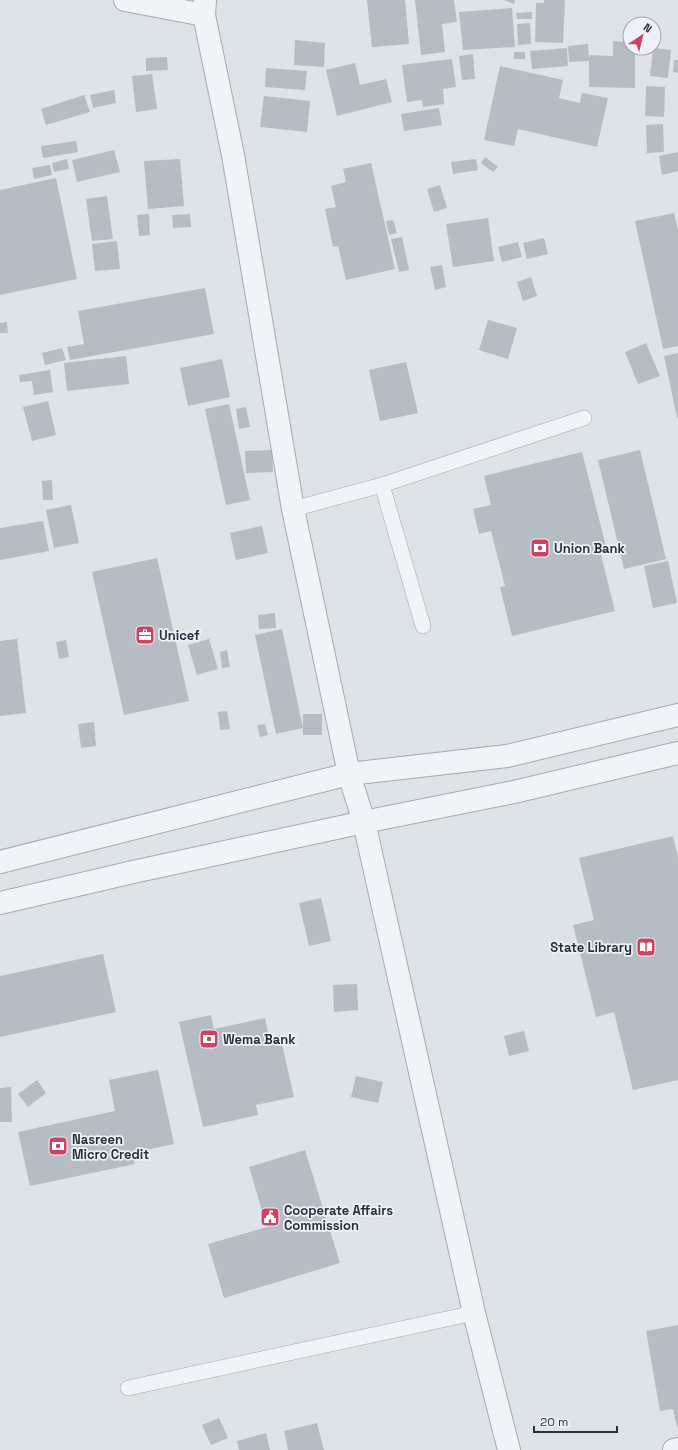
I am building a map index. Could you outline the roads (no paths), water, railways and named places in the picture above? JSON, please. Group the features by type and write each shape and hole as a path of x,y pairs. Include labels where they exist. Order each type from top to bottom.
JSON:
{"street":[{"path":"125,0 204,8 233,155 293,509 349,774 364,822 474,1313 509,1450"},
{"path":"0,862 349,774 507,756 678,715"},
{"path":"0,903 133,872 364,822 514,792 678,753"},
{"path":"674,1450 678,1449"}],"lane":[{"path":"293,509 382,485 584,418"},
{"path":"382,485 424,626"},
{"path":"128,1388 474,1313"}],"place":[{"name":"Union Bank","path":"540,548"},
{"name":"Unicef","path":"145,635"},
{"name":"State Library","path":"646,947"},
{"name":"Wema Bank","path":"209,1039"},
{"name":"Nasreen Micro Credit","path":"58,1146"},
{"name":"Cooperate Affairs Commission","path":"270,1217"}]}
